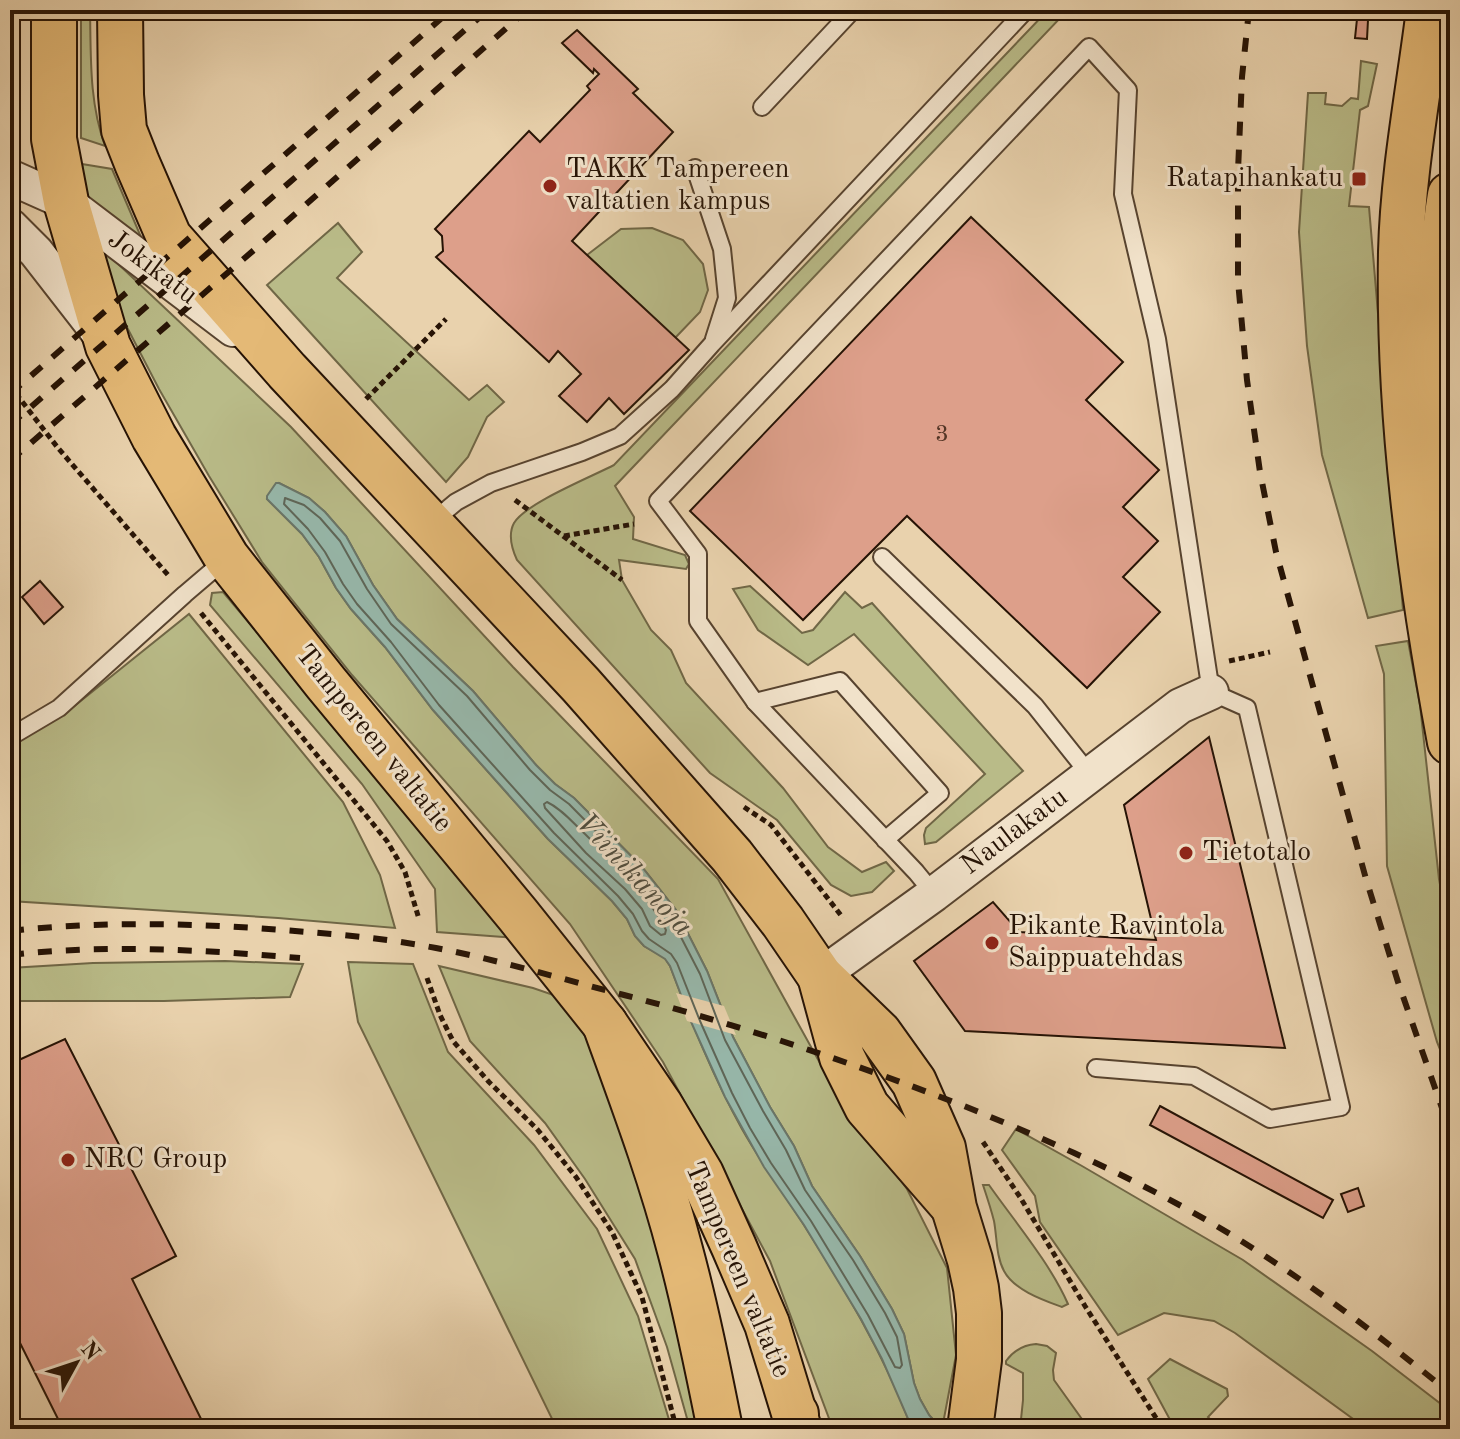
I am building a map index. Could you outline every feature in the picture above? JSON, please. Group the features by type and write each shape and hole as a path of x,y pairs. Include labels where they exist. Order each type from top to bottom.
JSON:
{"main road":[{"name":"Tampereen valtatie","path":"54,10 54,139 66,202 108,346 154,437 227,558 605,1024 660,1105 701,1174 767,1324 797,1424"},
{"path":"120,10 124,130 169,237 287,371 581,685 732,856 820,976 879,1033 914,1082 943,1148 954,1208 970,1260 979,1313 979,1360 970,1429"},
{"path":"1429,10 1405,190 1401,251 1403,367 1419,543 1450,742"},
{"path":"1450,195 1442,262 1440,374 1450,536"},
{"path":"605,1024 646,1135 680,1249 720,1429"}],"street":[{"name":"Jokikatu","path":"10,177 66,202 287,371"},
{"path":"10,226 36,252 108,346"},
{"name":"Naulakatu","path":"820,976 934,894 1180,706 1211,692"}],"lane":[{"path":"762,107 853,10"},
{"path":"430,523 456,502 491,483 620,436 672,389 1026,10"},
{"path":"934,894 755,702 698,621 698,554 658,501 1089,47 1128,90 1123,194 1157,339 1211,692 1247,708 1341,1107 1270,1119 1194,1076 1096,1068"},
{"path":"695,168 722,249 726,286 727,298 712,344"},
{"path":"882,557 1035,706 1090,775"},
{"path":"10,737 59,708 227,558"},
{"path":"755,702 840,681 940,793 885,840"}],"path":[{"path":"363,403 446,319"},
{"path":"10,386 58,448 185,594 387,841 405,872 419,919"},
{"path":"491,483 622,580"},
{"path":"563,536 634,524"},
{"path":"427,978 453,1041 537,1129 576,1177 612,1232 642,1297 677,1429"},
{"path":"1085,1306 1163,1429"}],"green space":[{"path":"81,10 90,10 93,96 105,146 81,138"},
{"path":"1048,10 1058,10 1063,15 615,486 634,517 633,539 685,555 689,564 686,569 619,560 622,580 651,630 671,650 686,683 783,788 828,847 862,872 886,862 894,871 872,892 851,896 831,885 777,820 710,773 517,560 511,542 512,527 531,507 614,465"},
{"path":"1361,61 1377,64 1368,106 1360,110 1349,206 1369,207 1403,610 1368,618 1322,455 1307,346 1299,232 1308,93 1326,93 1325,104 1342,106 1351,98 1358,99"},
{"path":"82,164 112,169 141,237 89,203"},
{"path":"338,223 362,252 337,278 469,400 487,385 504,402 487,417 468,457 446,482 267,285"},
{"path":"652,228 683,240 703,264 708,290 700,312 675,338 587,255 621,229"},
{"path":"98,245 291,427 513,667 718,879 836,1092 907,1189 947,1268 956,1355 942,1429 920,1399 904,1334 892,1309 812,1186 794,1146 733,1037 707,971 676,910 642,867 574,798 536,765 473,691 397,619 373,585 346,536 325,512 309,498 279,483 267,499 302,534 351,609 385,647 433,710 548,839 612,901 644,946 665,958 670,966 731,1109 860,1318 914,1429 833,1429 770,1261 663,1062 570,924 352,675 262,562 159,389 117,308"},
{"path":"750,586 802,633 813,630 845,592 862,608 872,603 1023,771 936,842 925,844 926,828 985,774 854,634 808,665 758,630 733,589"},
{"path":"223,592 515,938 437,932 435,889 362,784 210,605 212,593"},
{"path":"189,614 343,802 380,875 395,928 10,901 10,719 26,736 72,708"},
{"path":"1408,641 1420,705 1439,879 1450,938 1450,1074 1437,1042 1387,866 1384,674 1376,646"},
{"path":"225,961 303,964 290,997 10,1001 10,968"},
{"path":"348,962 413,964 448,1052 534,1145 597,1229 638,1316 670,1423 657,1429 557,1429 358,1022"},
{"path":"439,966 533,988 571,1001 609,1076 707,1429 690,1429 667,1347 635,1259 585,1179 545,1123 470,1041"},
{"path":"1016,1129 1243,1260 1372,1351 1450,1411 1450,1429 1367,1429 1214,1321 1164,1313 1118,1335 1040,1222 1035,1196 1002,1150"},
{"path":"983,1185 989,1185 1032,1243 1068,1304 1062,1307 1038,1298 1015,1284 1004,1271"},
{"path":"1036,1344 1047,1346 1056,1353 1054,1380 1089,1429 1020,1429 1023,1373 1006,1364 1006,1361 1019,1349"},
{"path":"1170,1359 1227,1389 1228,1396 1208,1417 1219,1429 1175,1429 1148,1379"}],"water":[{"name":"Viinikanoja","path":"276,483 309,498 325,512 346,536 373,585 397,619 473,691 536,765 574,798 642,867 676,910 707,971 733,1037 794,1146 812,1186 892,1309 904,1334 920,1399 941,1429 914,1429 909,1421 861,1319 804,1225 764,1167 725,1097 670,966 665,959 644,946 612,901 548,839 433,710 385,647 351,609 302,534 267,499"}],"pier":[{"path":"676,993 724,1006 736,1035 687,1021"}],"building":[{"path":"1357,19 1368,20 1367,39 1355,38"},
{"name":"TAKK Tampereen valtatien kampus","path":"577,30 638,89 633,93 673,132 572,241 689,350 624,414 609,398 587,422 559,396 581,374 558,351 549,362 436,257 443,251 442,236 435,229 529,131 540,142 590,90 587,86 599,74 594,69 593,73 562,43"},
{"path":"971,217 1123,362 1086,400 1159,470 1123,507 1158,541 1123,577 1160,612 1087,688 907,516 803,620 690,511"},
{"path":"40,581 63,607 44,624 22,597"},
{"name":"Tietotalo","path":"1209,737 1285,1048 965,1031 914,961 993,902 1019,932 1156,940 1124,805"},
{"name":"NRC Group","path":"65,1039 176,1256 132,1279 206,1429 63,1429 10,1323 10,1064"},
{"path":"1160,1106 1333,1200 1323,1218 1150,1125"},
{"path":"1358,1188 1364,1206 1348,1212 1341,1194"}],"railway":[{"path":"10,394 451,10"},
{"path":"10,425 488,10"},
{"path":"10,461 527,10"},
{"path":"1249,10 1242,77 1238,171 1238,281 1260,472 1276,552 1366,879 1450,1131"},
{"path":"10,931 112,924 180,925 282,930 398,942 530,970 796,1046 964,1106 1066,1149 1166,1198 1230,1234 1315,1290 1450,1393"},
{"path":"10,955 155,949 300,958"}],"place":[{"name":"Ratapihankatu","path":"1359,179"},
{"name":"TAKK Tampereen valtatien kampus","path":"550,186"},
{"name":"Tietotalo","path":"1186,853"},
{"name":"Pikante Ravintola Saippuatehdas","path":"992,943"},
{"name":"NRC Group","path":"68,1160"}]}
